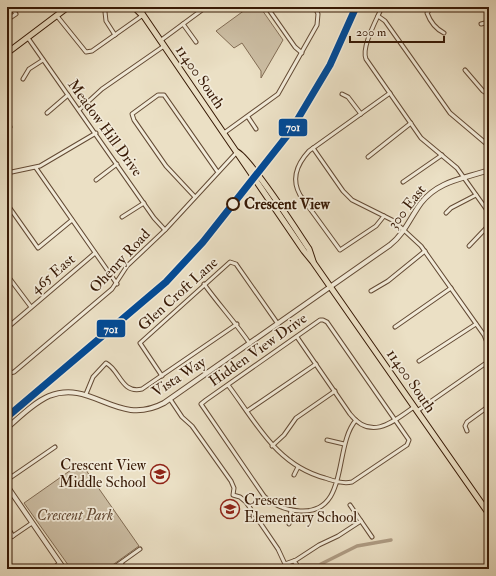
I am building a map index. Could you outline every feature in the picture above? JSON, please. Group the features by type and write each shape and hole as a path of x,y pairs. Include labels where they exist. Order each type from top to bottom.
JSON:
{"main road":[{"path":"7,53 68,7"},
{"name":"11400 South","path":"134,7 143,15"},
{"name":"11400 South","path":"140,7 143,15 304,252 331,287 489,514"}],"street":[{"path":"7,20 16,14 12,7"},
{"path":"160,40 206,7"},
{"path":"267,7 295,47 302,53"},
{"path":"224,133 278,94 317,25 318,14 315,7"},
{"path":"382,7 366,45 364,54 423,140 455,167 489,213"},
{"path":"432,7 427,13 437,28 444,34"},
{"path":"105,12 106,21 115,35"},
{"path":"57,16 86,52 92,51 143,15"},
{"path":"378,16 384,20 450,114 489,146"},
{"path":"481,24 489,22"},
{"path":"183,24 196,42"},
{"name":"Meadow Hill Drive","path":"28,38 144,203 165,230"},
{"path":"79,110 102,89 164,46"},
{"path":"23,79 29,70 43,60"},
{"path":"465,70 481,89 489,95"},
{"path":"384,216 376,226 340,250 300,195 296,185 298,167 313,148 390,93"},
{"path":"342,94 348,97 361,114"},
{"path":"47,113 68,95"},
{"path":"195,197 166,166 134,120 132,114 158,95 164,95 218,171"},
{"path":"248,117 256,129"},
{"path":"7,120 10,127 7,132"},
{"path":"368,158 411,123"},
{"path":"7,173 36,168 78,145 96,133"},
{"path":"313,148 348,197 358,205 394,221 425,251 476,324 489,347"},
{"name":"Ohenry Road","path":"8,372 14,372 116,284 127,266 165,230 237,152"},
{"path":"403,182 442,156"},
{"path":"96,180 117,164"},
{"path":"36,168 116,284"},
{"name":"300 East","path":"331,287 390,245 404,231 427,197 442,185 463,177 489,170"},
{"path":"446,214 451,208 476,194"},
{"path":"122,217 144,203"},
{"path":"7,204 38,248 72,220"},
{"path":"469,246 489,226"},
{"path":"371,291 388,281 425,251"},
{"name":"465 East","path":"7,328 95,253"},
{"name":"Glen Croft Lane","path":"162,376 140,343 204,284 221,272 230,262 236,264 278,324"},
{"path":"7,275 31,307"},
{"path":"204,284 237,324 250,344"},
{"name":"Vista Way","path":"7,428 34,404 50,396 67,392 86,394 116,408 130,411 152,408 170,399 331,287"},
{"path":"395,327 450,288"},
{"name":"Hidden View Drive","path":"291,510 277,506 264,496 201,404 320,320 325,321 409,442 356,480 348,483 337,481"},
{"path":"86,394 93,377 106,363 111,366 124,385 131,389 138,390 145,388 237,324"},
{"path":"418,361 476,324"},
{"path":"297,337 356,420 365,426 377,428 416,409 489,361"},
{"path":"247,411 316,364"},
{"path":"228,384 272,446 298,467 318,476 337,481"},
{"path":"272,446 284,435 296,418 334,391"},
{"path":"170,399 182,417 192,426 231,481 234,488 233,495 243,498 251,508 278,549 284,563 287,564 294,561 319,544 342,534 361,520"},
{"path":"467,431 465,426 467,422 489,406"},
{"path":"289,524 291,510 305,511 320,506 332,495 337,481 344,444 350,428 356,420"},
{"path":"327,440 344,444"},
{"path":"7,480 55,447"},
{"path":"294,475 298,467"},
{"path":"7,486 64,569"},
{"path":"350,505 372,537"},
{"path":"7,540 32,523"},
{"path":"7,527 13,536"},
{"path":"112,569 140,550"},
{"path":"294,561 300,569"},
{"path":"52,569 60,563"},
{"path":"121,563 125,569"}],"green space":[{"path":"249,7 260,7 283,40 261,78 261,71 242,43 234,48 216,31"},
{"name":"Crescent Park","path":"81,463 139,546 107,569 71,569 24,503"}],"waterway":[{"path":"301,565 319,565 357,546 391,540"},
{"path":"290,569 295,568"}],"transit line":[{"name":"701","path":"7,417 166,282 203,242 290,132 330,65 356,7"}],"place":[{"name":"Crescent View","path":"233,204"},
{"name":"Crescent View Middle School","path":"160,474"},
{"name":"Crescent Elementary School","path":"230,509"}]}
